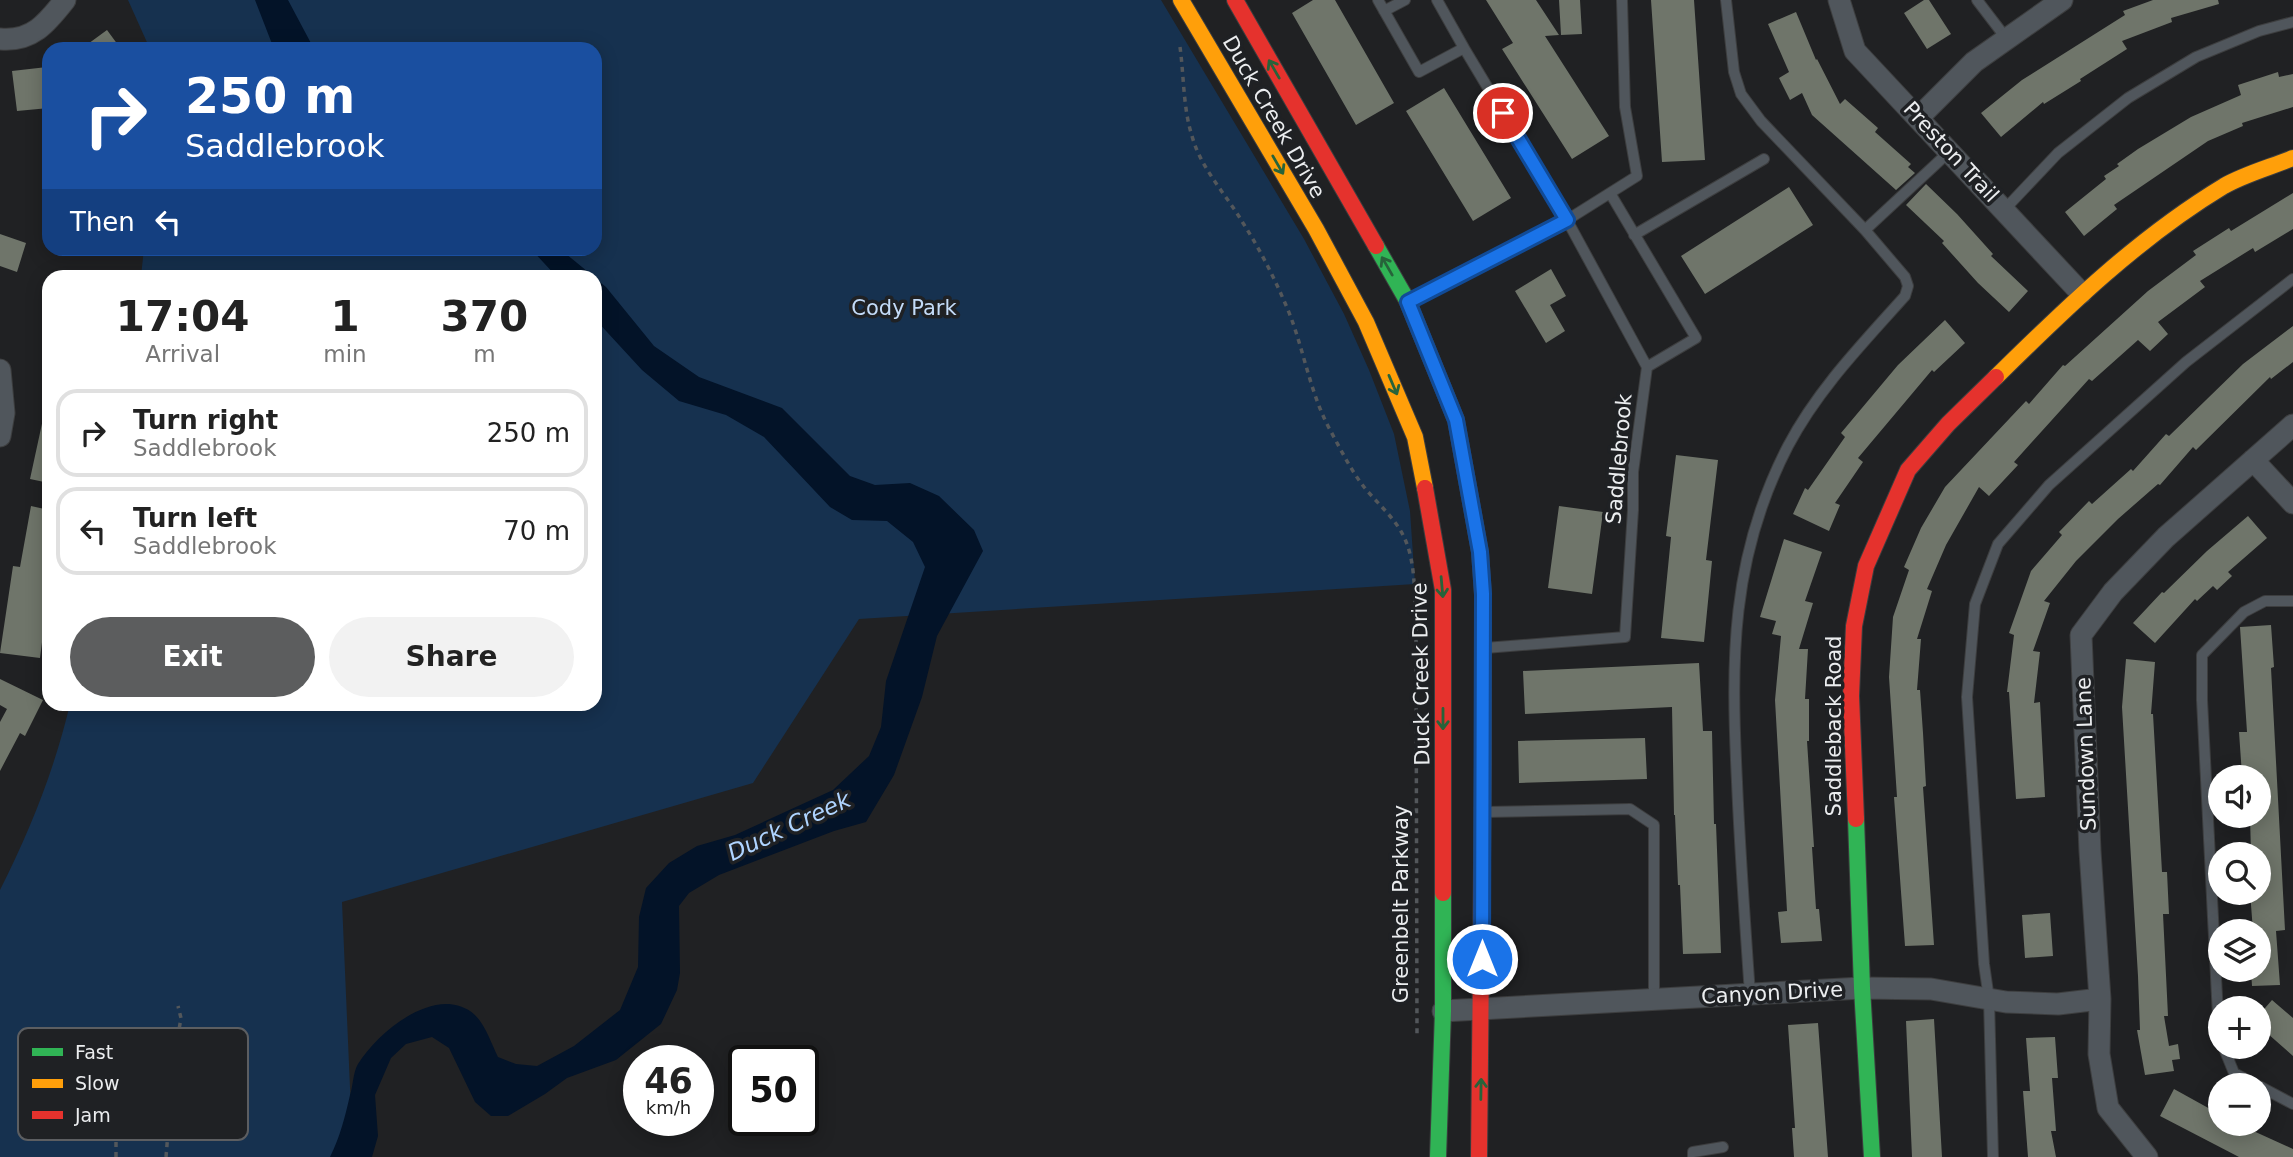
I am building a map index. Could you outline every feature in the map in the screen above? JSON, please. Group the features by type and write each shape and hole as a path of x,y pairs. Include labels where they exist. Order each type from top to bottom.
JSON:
{"main road":[{"name":"Duck Creek Drive","path":"1181,0 1372,319 1415,437 1443,590 1463,649 1483,812 1479,1157"},
{"name":"Duck Creek Drive","path":"1235,0 1402,304 1456,420 1480,552 1463,649 1443,1011 1438,1157"},
{"name":"Saddleback Road","path":"1872,1157 1861,988 1851,696 1854,626 1866,566 1908,470 1948,424 2081,293 2146,239 2225,185 2293,158"}],"street":[{"path":"0,39 15,40 45,26 65,0"},
{"name":"Preston Trail","path":"1839,0 1855,51 2081,293"},
{"path":"1919,117 1974,61 2062,0"},
{"path":"0,370 4,413 0,436"},
{"name":"Sundown Lane","path":"2147,1157 2108,1108 2099,1054 2100,999 2090,851 2081,635 2113,592 2166,537 2293,425"},
{"path":"2253,460 2293,503"},
{"name":"Canyon Drive","path":"1443,1011 1861,988 1931,989 1989,999 2058,1004 2100,999"}],"lane":[{"path":"1378,0 1419,72 1464,48"},
{"path":"1384,11 1405,0"},
{"path":"1437,0 1567,220 1647,367"},
{"path":"1402,304 1567,220 1637,176 1625,107 1622,0"},
{"path":"1726,0 1734,72 1741,94 1761,121 1865,230 1905,277 1908,286 1905,296 1838,370 1789,445 1765,496 1747,556 1737,611 1733,692 1750,994"},
{"path":"1977,0 2006,38"},
{"path":"2005,209 2058,153 2128,98 2196,57 2259,31 2293,22"},
{"path":"1865,230 1950,150"},
{"path":"1634,235 1764,159"},
{"name":"Saddlebrook","path":"1463,649 1625,637 1633,472 1647,367 1696,338 1610,193"},
{"path":"1993,1157 1989,999 1984,964 1967,697 1975,604 1998,544 2049,485 2186,362 2293,279"},
{"path":"2218,996 2202,655 2244,612 2265,601 2293,601"},
{"path":"1483,812 1630,809 1654,825 1654,999"},
{"path":"2271,1093 2293,1104"},
{"path":"1693,1157 1693,1152 1723,1147"}],"path":[{"name":"Greenbelt Parkway","path":"1179,42 1186,115 1202,161 1244,223 1268,265 1286,306 1314,394 1346,461 1394,522 1409,551 1416,621 1417,1047"},
{"path":"178,1006 181,1018 179,1028"}],"green space":[{"name":"Cody Park","path":"128,0 1161,0 1304,239 1344,314 1369,370 1394,434 1410,511 1415,584 859,619 753,783 342,902 353,1157 0,1157 0,890 41,799 68,711 602,711 602,270 142,270 143,256 602,256 602,42 147,42"}],"water":[{"path":"255,0 288,0 310,42 271,42"},
{"path":"537,256 569,256 586,270 550,270"},
{"name":"Duck Creek","path":"602,284 654,346 699,377 782,408 850,476 875,485 910,483 939,496 974,530 983,551 937,636 922,697 894,775 866,822 834,831 719,875 689,893 679,906 680,973 677,990 661,1024 635,1045 623,1045 623,1054 616,1060 567,1078 508,1116 491,1116 475,1102 449,1048 432,1037 406,1044 391,1058 375,1095 378,1136 372,1157 330,1157 342,1127 356,1067 378,1039 392,1027 423,1009 440,1004 455,1005 475,1015 487,1032 498,1057 516,1064 537,1066 574,1046 620,1010 638,967 639,917 646,888 669,863 697,846 735,835 833,790 869,756 881,727 886,681 925,567 913,542 887,521 852,520 830,507 764,437 726,415 679,401 642,370 602,327"}],"building":[{"path":"1313,0 1335,0 1394,103 1356,125 1292,13"},
{"path":"1486,0 1536,0 1559,35 1545,36 1609,136 1572,159 1502,49 1513,43"},
{"path":"1559,0 1580,0 1582,34 1561,35"},
{"path":"1651,0 1694,0 1705,160 1662,162"},
{"path":"1924,0 1929,0 1951,34 1927,49 1904,13"},
{"path":"2153,0 2218,0 2219,4 2171,18 2172,22 2122,41 2127,49 2080,79 2081,81 2044,104 2043,102 2001,137 1981,113 2022,80 2125,15 2123,11"},
{"path":"1796,12 1816,60 1840,104 1845,99 1878,128 1875,132 1911,164 1908,167 1915,173 1896,190 1812,115 1802,93 1790,100 1779,78 1789,72 1768,24"},
{"path":"107,30 116,42 91,42"},
{"path":"42,68 42,109 17,111 12,71"},
{"path":"2278,72 2279,77 2293,74 2293,107 2242,123 2243,126 2208,141 2114,205 2117,209 2084,236 2065,212 2106,179 2104,176 2119,166 2117,164 2138,149 2191,117 2241,95 2238,85"},
{"path":"1444,88 1511,198 1473,221 1406,111"},
{"path":"1926,184 1957,214 1993,254 1991,256 2028,291 2009,312 1978,283 1942,243 1944,241 1906,205"},
{"path":"1789,187 1813,225 1705,294 1681,256"},
{"path":"2293,193 2293,229 2255,252 2253,248 2200,281 2205,287 2158,322 2168,334 2150,351 2138,340 2092,381 2089,379 2014,462 2018,465 1989,496 1979,487 1946,545 1927,589 1932,591 1917,639 1921,639 1917,690 1920,690 1923,733 1926,786 1923,787 1934,945 1905,946 1894,797 1897,797 1889,677 1893,617 1909,570 1904,567 1921,528 1945,487 2026,401 2029,404 2063,365 2148,291 2196,255 2193,251"},
{"path":"0,234 26,243 17,272 0,266"},
{"path":"1551,269 1566,296 1550,305 1565,331 1546,343 1515,291"},
{"path":"1945,320 1965,343 1934,372 1932,370 1858,458 1863,462 1835,503 1840,505 1829,531 1793,514 1805,488 1808,490 1845,437 1841,433 1898,365"},
{"path":"2293,326 2293,362 2271,379 2270,377 2196,450 2193,447 2160,485 2118,519 2076,561 2044,601 2050,603 2033,651 2040,652 2034,703 2040,702 2045,797 2016,799 2007,692 2014,635 2009,633 2031,571 2062,535 2059,532 2089,501 2092,504 2131,469 2133,471 2166,434 2169,436 2243,364"},
{"path":"42,424 42,482 30,479"},
{"path":"1676,455 1718,460 1706,560 1712,561 1704,642 1661,638 1671,537 1666,536"},
{"path":"31,506 42,508 40,658 0,653 13,566 20,567"},
{"path":"1559,506 1603,512 1592,594 1548,588"},
{"path":"2248,516 2267,538 2228,572 2232,576 2217,590 2213,586 2197,601 2195,599 2155,643 2133,623 2162,592"},
{"path":"1784,539 1822,552 1805,601 1813,603 1799,649 1808,649 1805,699 1809,699 1807,741 1812,847 1816,909 1819,909 1822,941 1781,943 1778,912 1787,911 1775,700 1781,636 1772,634 1776,621 1760,617"},
{"path":"2271,625 2285,930 2276,931 2280,985 2252,986 2252,982 2271,982 2271,919 2252,919 2251,905 2271,905 2271,842 2251,842 2250,828 2271,828 2271,765 2241,765 2239,732 2247,732 2240,627"},
{"path":"2126,659 2155,662 2151,714 2162,872 2167,872 2169,914 2163,914 2168,1016 2164,1016 2169,1046 2178,1044 2180,1059 2172,1060 2174,1071 2145,1075 2137,1030 2140,1030 2138,976 2122,707"},
{"path":"1699,663 1703,731 1712,731 1721,953 1683,954 1674,815 1672,707 1525,714 1523,671"},
{"path":"0,679 42,700 25,736 20,733 0,771 0,722 7,709 0,705"},
{"path":"1645,738 1647,779 1519,783 1518,741"},
{"path":"2050,913 2053,956 2025,958 2022,915"},
{"path":"2271,1001 2293,1018 2293,1056 2271,1037"},
{"path":"1934,1019 1942,1157 1912,1157 1906,1021"},
{"path":"1818,1023 1828,1157 1794,1157 1792,1128 1795,1128 1788,1025"},
{"path":"2055,1037 2058,1078 2052,1078 2056,1131 2051,1131 2056,1157 2028,1157 2023,1091 2030,1091 2026,1038"},
{"path":"2174,1089 2208,1108 2208,1136 2264,1136 2293,1149 2293,1157 2239,1157 2160,1116"}],"traffic: fast":[{"path":"1376,246 1408,302 1456,420 1480,552 1483,595 1483,763"},
{"path":"1856,819 1872,1157"},
{"path":"1438,1157 1443,1011 1443,893"}],"traffic: slow":[{"path":"1181,0 1316,229 1366,322 1415,437 1425,488"},
{"path":"1996,377 2104,275 2162,228 2224,186 2293,158"}],"traffic: jam":[{"path":"1235,0 1376,246"},
{"path":"1856,819 1851,696 1854,626 1866,566 1908,470 1948,424 1996,377"},
{"path":"1425,488 1443,590 1443,893"},
{"path":"1479,1157 1483,763"}],"route":[{"path":"1482,959 1483,594 1480,552 1456,420 1408,302 1567,220 1503,113"}]}
